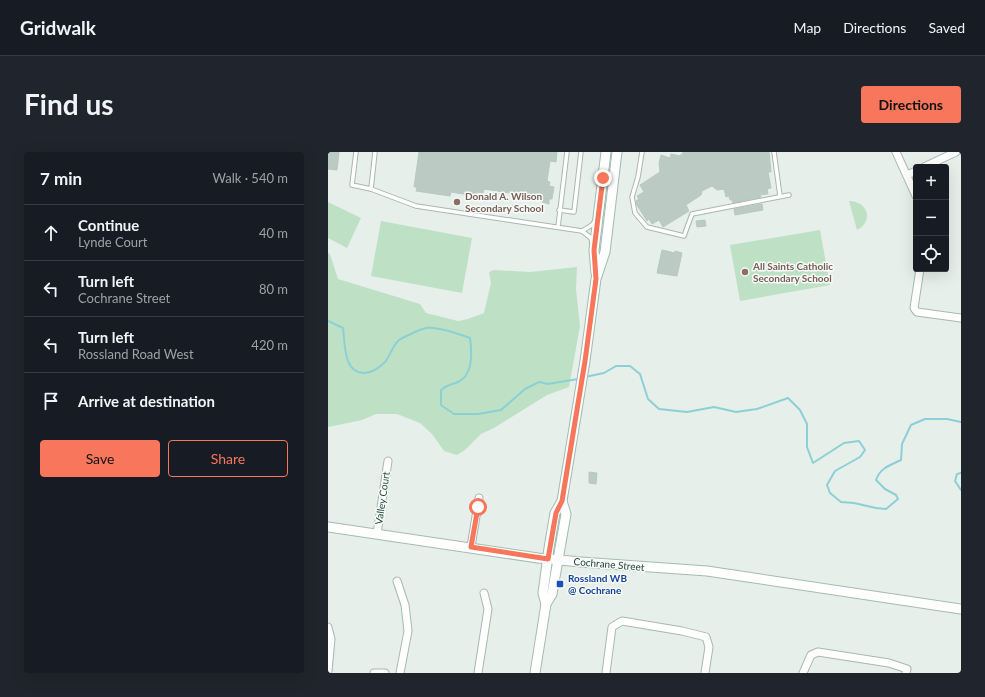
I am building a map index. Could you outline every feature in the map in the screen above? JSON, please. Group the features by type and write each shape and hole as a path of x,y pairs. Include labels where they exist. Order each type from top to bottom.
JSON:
{"main road":[{"path":"596,279 594,250 606,152"},
{"path":"546,604 543,593 548,559 556,513 562,501 585,361 596,279 605,252 617,152"},
{"path":"535,673 546,604 552,594 566,514 562,501"},
{"name":"Cochrane Street","path":"328,527 548,559 707,571 961,609"}],"street":[{"path":"896,152 913,189"},
{"path":"930,164 956,152"},
{"path":"907,175 913,172"},
{"path":"920,272 914,308 917,312 961,318"},
{"name":"Valley Court","path":"377,534 388,461"},
{"path":"471,547 479,498"},
{"path":"397,581 405,605 408,631 400,673"},
{"path":"478,673 488,609 484,593"},
{"path":"606,673 612,627 622,621 682,631 706,637 709,646 705,673"},
{"path":"328,628 332,639 328,671"},
{"path":"804,673 811,655 818,652 889,663 907,669 906,673"},
{"path":"374,673 386,673"}],"lane":[{"path":"356,152 352,185 371,189 416,206 582,231 591,238 594,250"},
{"path":"371,189 375,152"},
{"path":"558,227 567,152"},
{"path":"560,210 574,212 581,152"},
{"path":"642,152 638,177 632,197 635,213 647,227 684,236 692,214 789,195"},
{"path":"774,152 780,196"},
{"path":"582,231 592,225 599,215"}],"green space":[{"path":"849,201 861,204 866,212 866,222 857,230"},
{"path":"328,202 361,218 347,248 328,238"},
{"path":"381,221 472,238 462,293 371,276"},
{"path":"820,230 830,285 740,301 730,245"},
{"path":"328,253 330,254 338,279 420,304 426,313 458,321 484,313 491,283 489,272 494,270 530,272 577,267 576,289 580,326 569,387 547,395 494,428 481,434 465,450 457,455 444,451 432,434 420,423 397,414 376,414 362,420 328,427"}],"building":[{"path":"328,152 339,152 337,170 328,169"},
{"path":"419,152 557,152 556,162 550,161 547,181 550,182 549,186 554,187 552,199 549,199 549,204 542,202 542,198 484,189 483,193 477,192 476,196 451,192 450,196 416,191 417,187 414,187"},
{"path":"683,152 769,152 771,172 768,172 771,188 767,189 768,194 760,195 761,197 733,203 729,196 726,197 724,189 717,190 712,186 702,191 701,195 686,205 689,211 663,227 659,220 652,224 649,219 647,221 637,205 636,201 639,199 637,196 644,192 640,185 660,172 659,163 661,155 670,158 671,154 680,156"},
{"path":"762,204 763,210 735,215 734,209"},
{"path":"705,220 706,226 697,227 696,221"},
{"path":"662,250 682,253 677,276 657,273"},
{"path":"589,472 597,473 596,484 589,483"}],"waterway":[{"path":"328,321 343,328 346,356 352,368 357,372 364,373 373,371 383,364 398,341 426,328 442,329 470,338 471,356 469,369 463,379 441,390 441,405 454,414 478,414 501,410 525,389 539,382 548,384 578,379"},
{"path":"585,377 604,373 616,366 630,366 640,374 648,399 659,409 687,412 714,407 736,412 757,409 788,398 800,410 807,424 807,447 813,463 844,443 859,441 865,450 860,457 835,471 827,485 830,493 841,502 854,503 876,508 886,509 898,499 896,495 885,489 876,480 880,473 889,465 901,460 902,444 911,425 925,419 947,419 961,422"},
{"path":"961,473 957,474 955,481 961,490"}],"place":[{"name":"Donald A. Wilson Secondary School","path":"457,202"},
{"name":"All Saints Catholic Secondary School","path":"745,272"},
{"name":"Rossland WB @ Cochrane","path":"560,584"}],"route":[{"path":"478,507 471,547 548,559 556,513 562,501 585,361 596,279 594,250 603,178"}]}
